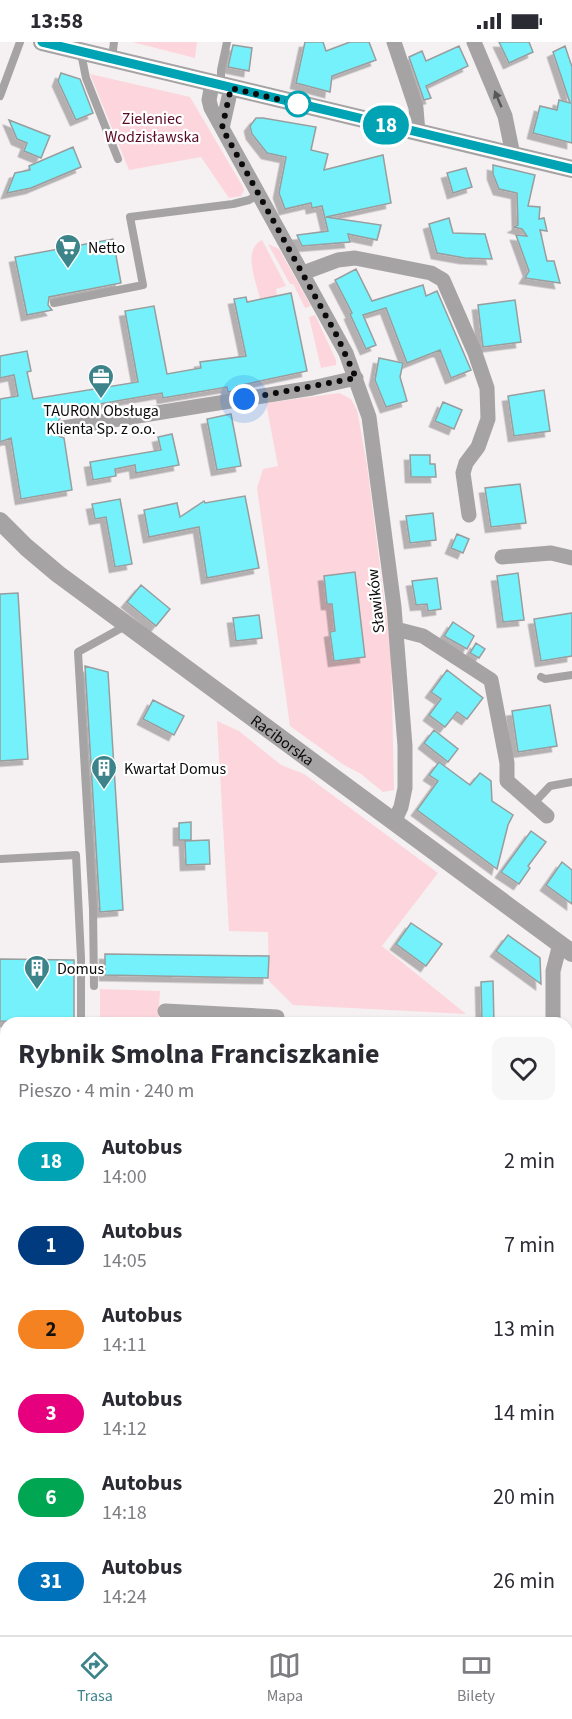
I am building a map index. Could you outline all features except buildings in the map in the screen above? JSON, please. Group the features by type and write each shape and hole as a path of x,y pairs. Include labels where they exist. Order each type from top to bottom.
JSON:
{"street":[{"path":"42,42 81,52 113,51 222,86 572,169"},
{"path":"394,42 416,108 418,133"},
{"path":"474,42 505,116 513,155"},
{"name":"Sławików","path":"222,86 222,128 346,353 370,421 396,629 406,768 403,800 394,822"},
{"path":"303,273 338,260 355,258 431,273 443,280 475,352 487,388 488,419 478,447 466,463 463,473 469,515"},
{"path":"63,428 301,390 356,378"},
{"name":"Raciborska","path":"0,521 42,561 566,949"},
{"path":"502,557 551,553 572,558"},
{"path":"396,629 423,636 490,680 507,763 507,781 547,816"},
{"path":"553,1017 553,971 566,949"},
{"path":"165,1011 277,1017"}],"lane":[{"path":"0,96 20,42"},
{"path":"222,86 221,70 227,42"},
{"path":"81,52 86,78 118,159"},
{"path":"54,303 143,285 130,218 233,204 249,200 259,194"},
{"path":"94,986 93,909 78,652 128,625"},
{"path":"542,677 545,679 572,675"},
{"path":"533,804 550,786 572,782"},
{"path":"0,859 76,855 81,958 81,1017"}],"green space":[{"path":"132,42 197,42 195,58"},
{"name":"Zieleniec Wodzisławska","path":"90,74 190,97 243,187 241,196 229,198 201,157 129,170"},
{"path":"262,240 286,286 276,289 277,295 260,299 252,258 256,245"},
{"path":"268,244 279,249 311,306 305,308"},
{"path":"315,315 336,360 336,365 321,368 309,317"},
{"path":"339,393 351,399 357,410 367,465 391,652 394,790 383,792 361,774 344,765 290,726 257,488 263,469 278,466 266,403"},
{"path":"217,721 239,731 281,765 304,774 438,873 382,946 466,1014 293,1005 269,981 268,932 229,931"},
{"path":"100,989 160,991 158,1017 100,1017"}],"bus line":[{"name":"18","path":"42,42 572,169"}],"place":[{"name":"Netto","path":"68,270"},
{"name":"TAURON Obsługa Klienta Sp. z o.o.","path":"101,400"},
{"name":"Kwartał Domus","path":"104,791"},
{"name":"Domus","path":"37,991"}],"route":[{"path":"244,399 356,378 337,336 222,128 231,88 298,104"}]}
